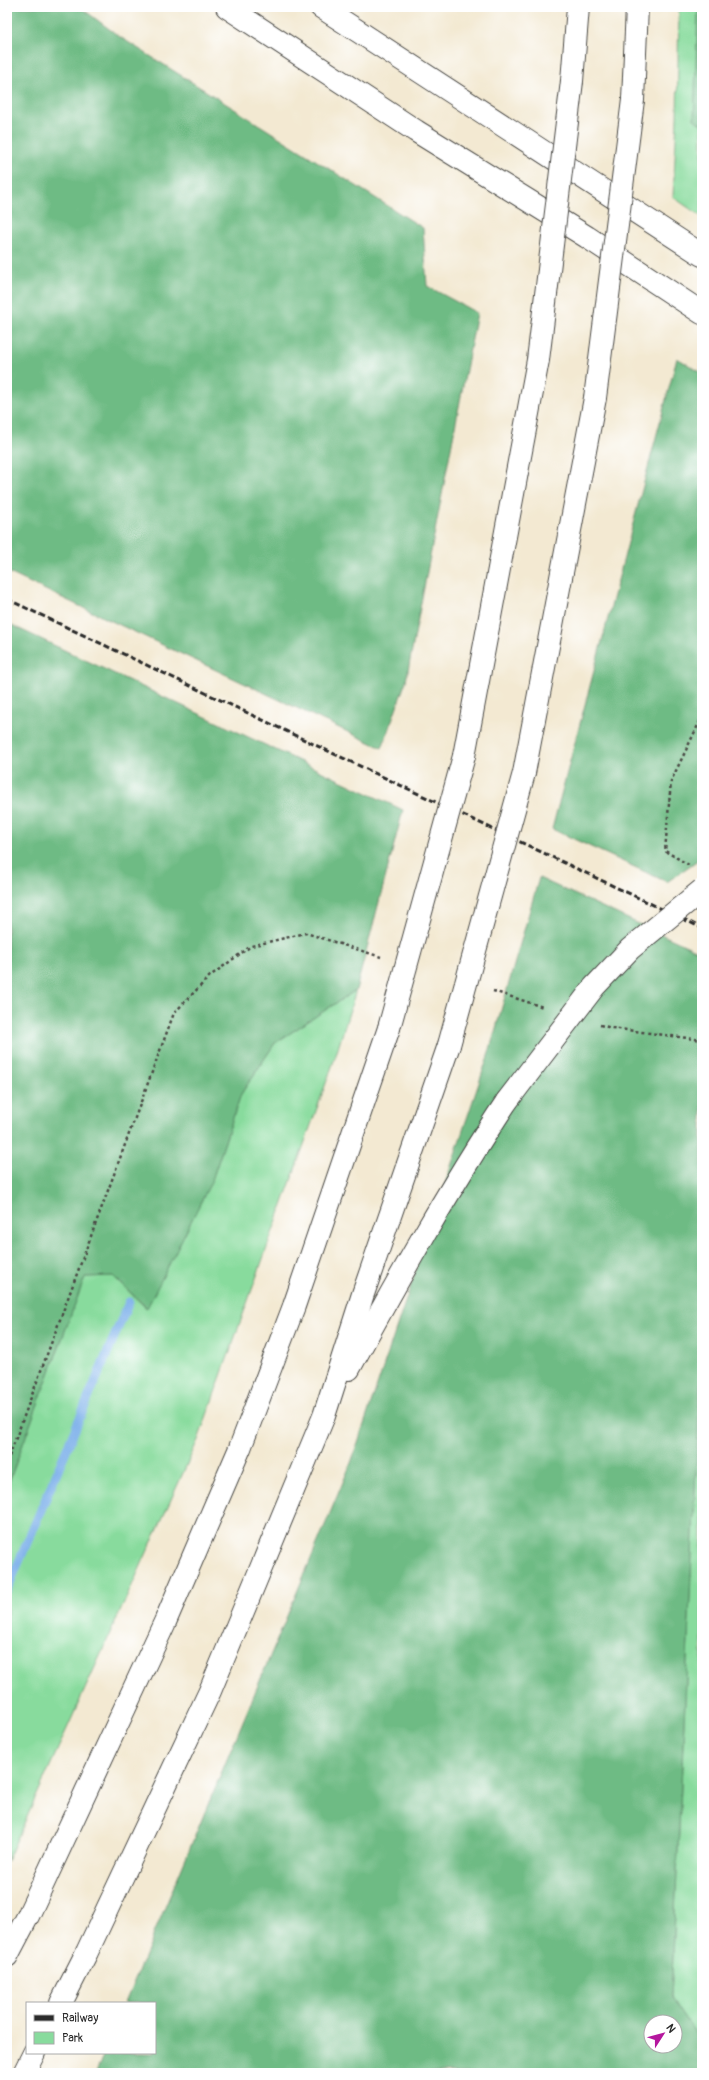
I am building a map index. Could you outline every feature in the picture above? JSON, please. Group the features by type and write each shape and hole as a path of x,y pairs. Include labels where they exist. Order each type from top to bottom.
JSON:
{"highway":[{"path":"227,7 416,131 587,237 702,313"},
{"path":"321,7 702,256"},
{"path":"7,1956 28,1916 165,1622 240,1448 294,1306 389,1028 464,756 538,360 572,81 578,7"},
{"path":"61,2002 87,1952 210,1691 324,1416 363,1294 449,1045 524,773 595,398 633,100 637,7"},
{"path":"324,1416 411,1255 461,1171 506,1102 594,987 630,949 702,890"},
{"path":"24,2073 34,2054"}],"path":[{"path":"696,868 665,851 671,782 702,717"},
{"path":"7,1462 174,1013 210,976 251,946 306,933 383,957"},
{"path":"489,990 550,1009"},
{"path":"596,1024 612,1028 702,1040"}],"green space":[{"path":"7,7 80,7 120,37 423,228 427,286 477,313 406,681 382,748 7,572"},
{"path":"679,7 702,7 702,217 673,197 677,119"},
{"path":"698,7 702,7 702,125 694,119"},
{"path":"677,358 702,373 702,857 667,882 552,829"},
{"path":"7,623 403,810 356,990 275,1043 241,1094 212,1180 147,1308 113,1276 85,1277 7,1487"},
{"path":"539,878 702,953 702,1343 671,1997 682,2014 643,2014 643,2054 683,2054 683,2016 702,2045 702,2073 96,2073 104,2054 156,2054 156,2002 125,2002 351,1463 488,1056"},
{"path":"356,990 335,1058 198,1440 7,1861 7,1487 85,1277 113,1276 146,1308 212,1180 241,1094 275,1043"},
{"path":"702,1343 702,2045 683,2014 671,1998"}],"waterway":[{"path":"7,1590 129,1302"}],"railway":[{"path":"7,599 702,928"}]}
